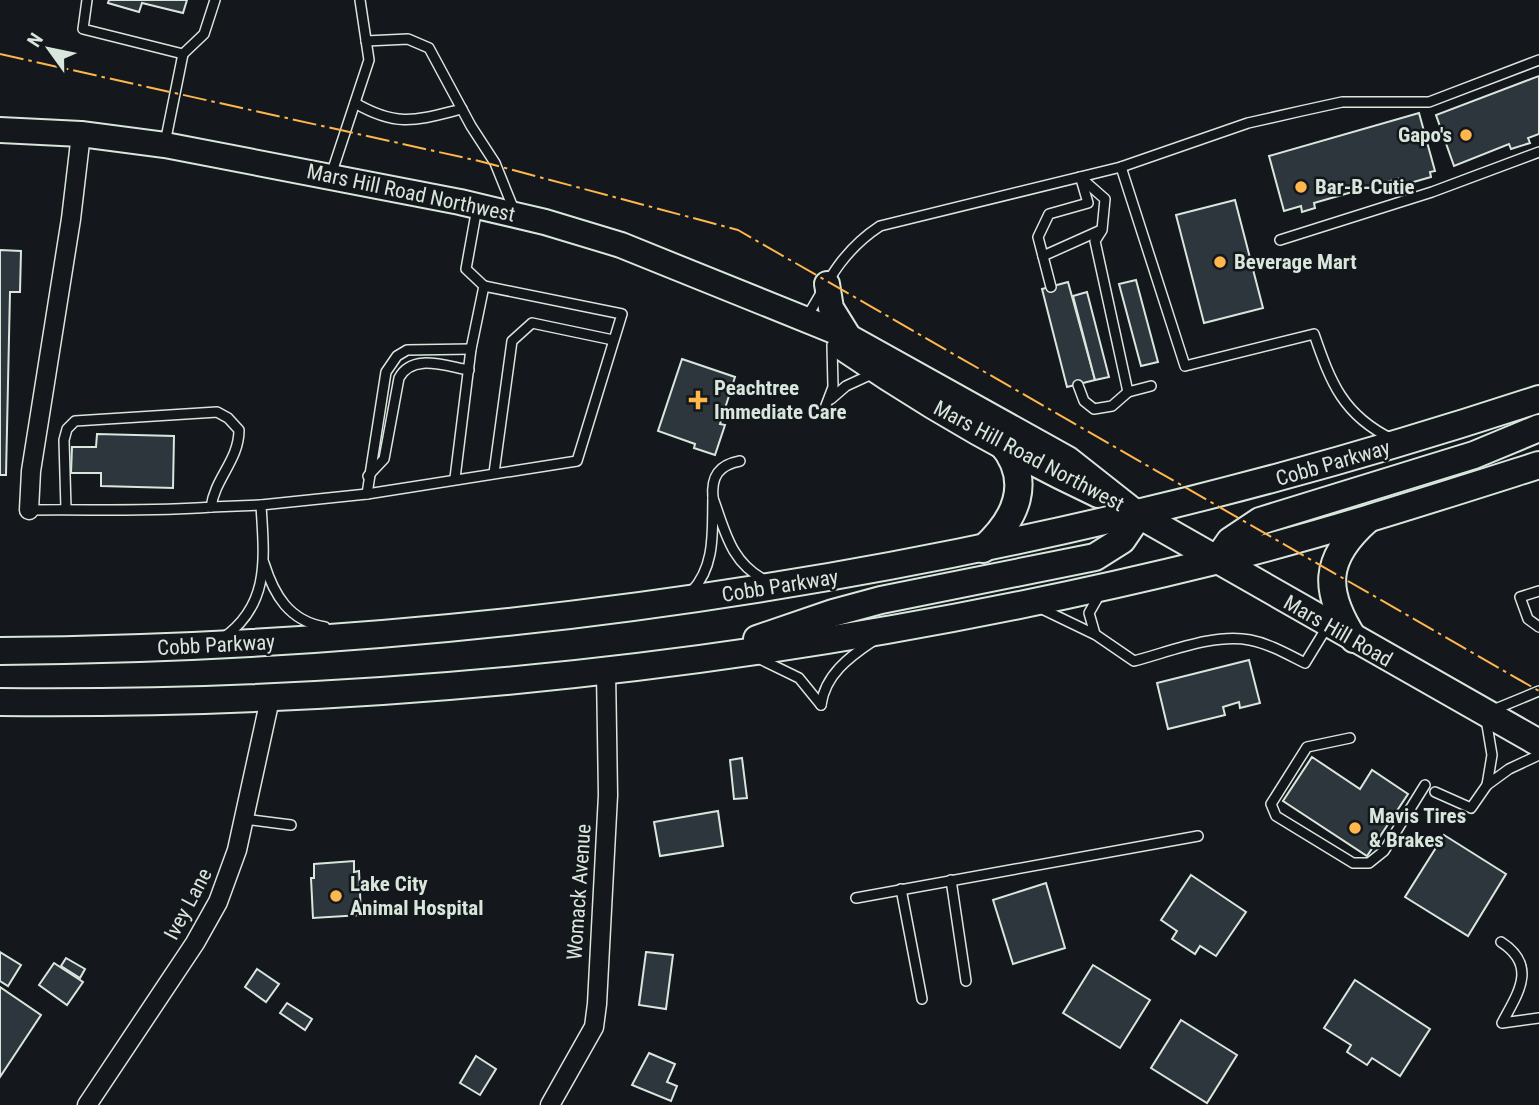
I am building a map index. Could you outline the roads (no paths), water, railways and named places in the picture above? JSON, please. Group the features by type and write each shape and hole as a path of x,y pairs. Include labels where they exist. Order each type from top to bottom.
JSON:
{"main road":[{"name":"Cobb Parkway","path":"0,651 211,647 376,634 675,603 783,587 983,549 1139,515 1403,443 1539,399"},
{"path":"1216,561 1230,541 1260,521 1474,455 1539,428"},
{"path":"983,549 1011,519 1020,491 1014,462 1001,443"},
{"path":"0,702 270,699 485,684 606,671 732,653 1021,604 1216,561 1369,518 1539,465"},
{"name":"Mars Hill Road","path":"1139,515 1539,743"},
{"path":"732,653 833,613 1095,557 1122,540 1139,515"},
{"path":"1355,640 1337,607 1331,580 1333,567 1347,539 1369,518"}],"street":[{"name":"Mars Hill Road Northwest","path":"0,130 81,134 164,145 330,176 516,215 647,254 840,338 1068,459 1139,515"},
{"path":"29,510 31,471 71,219 81,134"},
{"path":"827,284 840,338"},
{"name":"Mars Hill Road Northwest","path":"840,338 878,373 1058,476 1139,515"},
{"name":"Womack Avenue","path":"550,1105 594,1027 597,1004 608,795 606,671"},
{"name":"Ivey Lane","path":"88,1105 195,943 218,902 229,877 244,820 270,699"}],"lane":[{"path":"87,0 83,29 183,54"},
{"path":"164,145 183,54 204,34 215,0"},
{"path":"330,176 369,60 360,0"},
{"path":"366,41 408,39 429,48 495,163 516,215"},
{"path":"805,321 844,255 880,226 1121,167 1248,123 1311,108 1342,102 1429,102 1539,60"},
{"path":"355,103 392,120 414,121 462,109"},
{"path":"1280,240 1432,192 1539,152"},
{"path":"1121,167 1185,366 1314,334 1339,396 1365,424 1403,443"},
{"path":"1080,177 1105,199 1102,230 1096,241 1128,392"},
{"path":"1051,287 1038,237 1049,214 1088,203 1080,177"},
{"path":"29,510 261,505 367,494 455,478 577,461 622,314 484,286 466,270 478,206"},
{"path":"1043,256 1102,230"},
{"path":"455,478 471,349 484,286"},
{"path":"494,473 512,341 532,323 613,340"},
{"path":"840,338 827,404 854,381 878,373"},
{"path":"367,494 386,372 397,356 407,350 471,349"},
{"path":"368,477 384,459 399,378 405,367 414,362 469,370"},
{"path":"1078,385 1084,401 1094,409 1112,406 1128,392 1151,386"},
{"path":"66,509 64,440 71,423 217,412 228,418 239,430 239,446 213,492 211,507"},
{"path":"675,603 692,591 707,568 712,484 718,471 730,463 740,461"},
{"path":"713,498 734,554 751,572 783,587"},
{"path":"211,647 232,632 256,602 264,562 261,505"},
{"path":"264,562 281,603 295,616 317,626 376,634"},
{"path":"1096,635 1089,613 1108,585"},
{"path":"1539,591 1520,597 1528,619 1539,627"},
{"path":"1021,604 1047,611 1096,635 1134,661 1225,638 1248,639 1305,663 1328,625"},
{"path":"732,653 800,678 821,705 823,692 840,666 892,628"},
{"path":"1487,785 1492,755 1483,712 1539,691"},
{"path":"1350,738 1307,747 1271,804 1276,816 1353,863 1369,863 1384,850 1425,785"},
{"path":"1435,792 1471,808 1487,785 1509,769 1539,755"},
{"path":"244,820 292,825"},
{"path":"856,898 1198,836"},
{"path":"951,880 966,981"},
{"path":"901,889 922,999"},
{"path":"1501,942 1517,954 1522,972 1519,991 1502,1023 1539,1018"}],"place":[{"name":"Gapo's","path":"1466,135"},
{"name":"Bar-B-Cutie","path":"1301,187"},
{"name":"Beverage Mart","path":"1220,262"},
{"name":"Peachtree Immediate Care","path":"698,400"},
{"name":"Mavis Tires & Brakes","path":"1355,828"},
{"name":"Lake City Animal Hospital","path":"336,896"}]}
